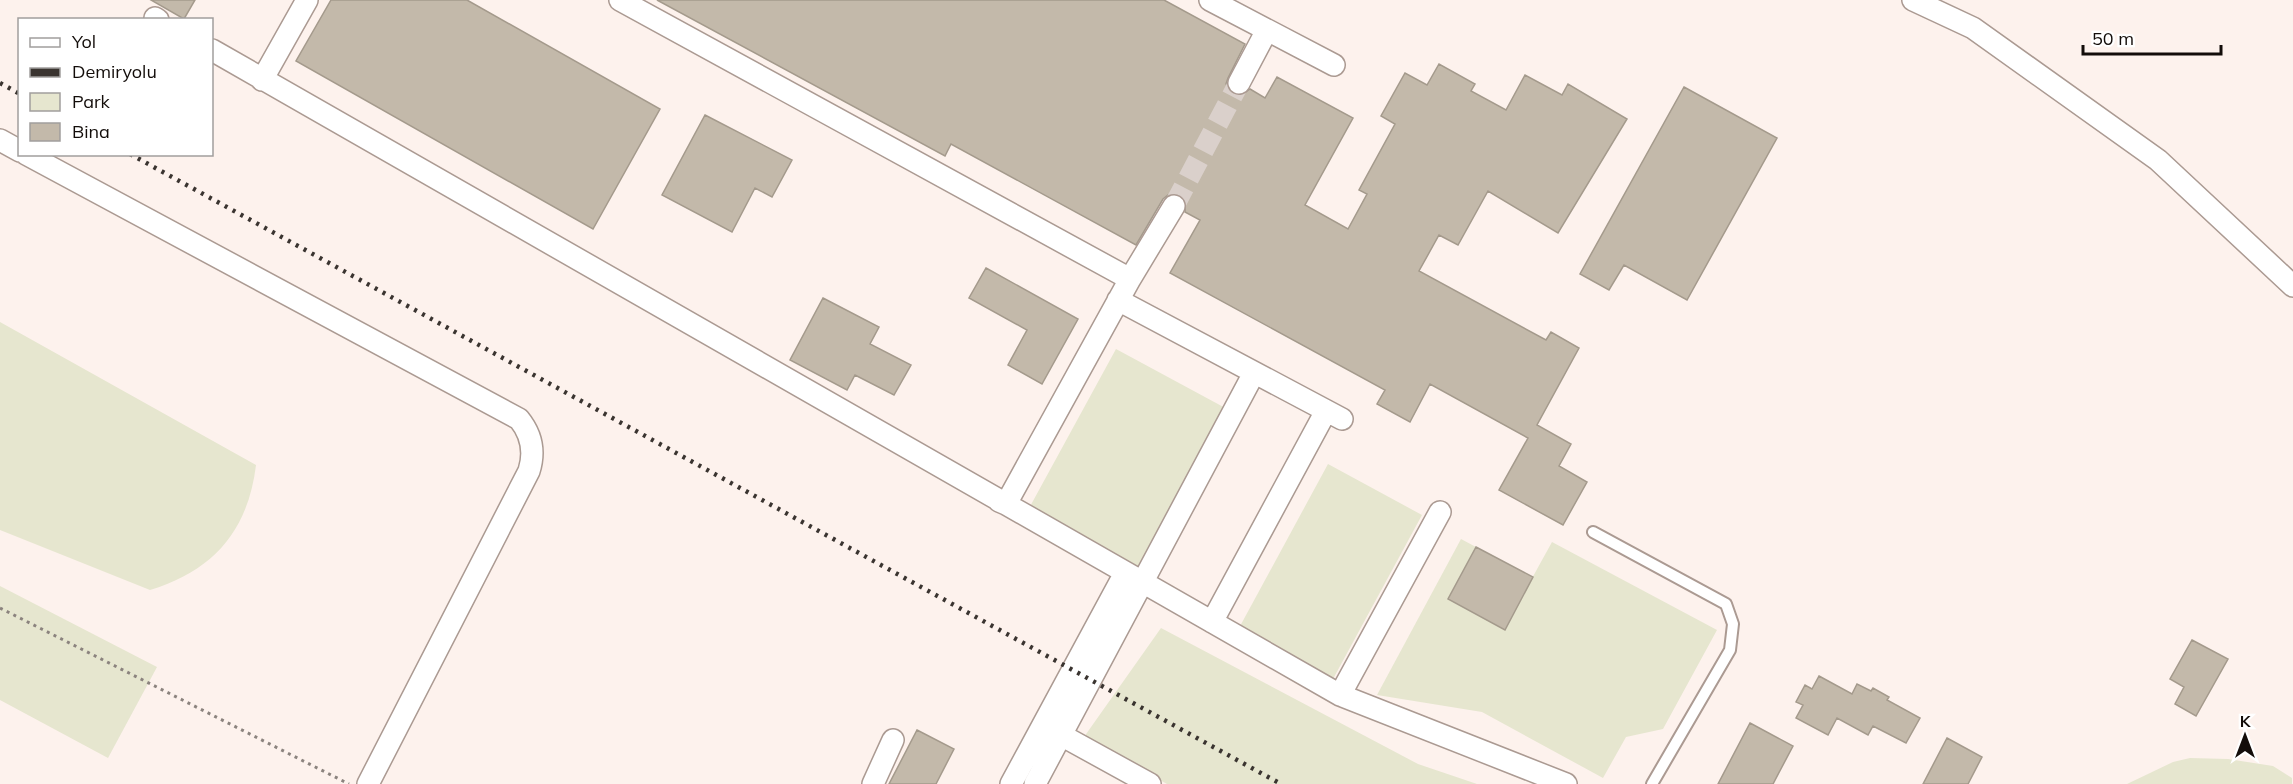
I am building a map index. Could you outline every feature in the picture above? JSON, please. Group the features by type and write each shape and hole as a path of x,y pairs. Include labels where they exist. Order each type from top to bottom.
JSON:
{"street":[{"path":"262,80 307,0"},
{"path":"620,0 1130,279"},
{"path":"1210,0 1334,65"},
{"path":"1913,0 1973,28 2158,160 2293,286"},
{"path":"1239,83 1267,30"},
{"path":"213,51 1340,695 1566,784"},
{"path":"0,140 18,150"},
{"path":"30,156 519,419 525,426 532,452 529,471 368,784"},
{"path":"999,501 1006,504 1130,279 1174,206"},
{"path":"1119,300 1334,415 1212,622"},
{"path":"1011,784 1254,373"},
{"path":"1340,695 1440,512"},
{"path":"1035,784 1061,735 1133,577"},
{"path":"1061,735 1150,784"},
{"path":"873,784 893,740"}],"lane":[{"path":"1593,532 1726,604 1733,624 1730,650 1652,784"}],"path":[{"path":"0,608 350,784"}],"green space":[{"path":"0,322 256,465 252,489 236,529 209,560 192,572 150,590 0,530"},
{"path":"1116,349 1229,410 1140,574 1027,512"},
{"path":"1328,464 1422,515 1333,679 1239,628"},
{"path":"1461,539 1476,547 1448,599 1504,629 1552,542 1717,630 1663,729 1626,737 1603,778 1482,712 1377,695"},
{"path":"0,586 157,667 108,758 0,700"},
{"path":"1161,628 1418,764 1477,784 1167,784 1084,737"},
{"path":"2190,758 2228,759 2273,766 2292,778 2292,784 2127,784 2173,762"}],"building":[{"path":"151,0 195,0 185,18"},
{"path":"331,0 467,0 660,109 593,229 296,61"},
{"path":"657,0 1164,0 1245,44 1226,84 1233,94 1240,96 1250,89 1265,98 1277,77 1353,118 1305,205 1348,229 1367,194 1359,190 1395,124 1381,116 1405,73 1427,85 1439,64 1475,84 1471,91 1506,110 1525,75 1562,95 1568,84 1627,119 1558,233 1488,191 1458,245 1439,235 1419,271 1546,340 1551,332 1579,348 1537,425 1571,444 1559,466 1587,482 1563,525 1499,490 1528,438 1430,384 1410,422 1377,404 1385,390 1170,273 1200,220 1185,212 1185,200 1180,195 1168,195 1163,199 1136,245 951,144 945,156"},
{"path":"1684,87 1777,138 1687,300 1624,265 1609,290 1580,274"},
{"path":"705,115 792,160 772,197 755,188 732,232 662,195"},
{"path":"986,268 1078,319 1042,384 1008,365 1027,330 969,298"},
{"path":"823,298 879,327 870,344 911,365 894,395 855,375 847,390 790,360"},
{"path":"1476,547 1533,577 1505,630 1448,599"},
{"path":"2192,640 2228,659 2196,716 2175,704 2184,687 2170,679"},
{"path":"1819,676 1852,694 1857,684 1871,691 1873,688 1889,697 1887,700 1920,718 1906,743 1873,726 1868,735 1837,718 1828,735 1796,718 1803,705 1796,702 1805,685 1812,689"},
{"path":"1750,723 1793,746 1773,784 1718,784"},
{"path":"917,730 954,749 936,784 889,784"},
{"path":"1947,738 1982,757 1968,784 1923,784"}],"tunnel":[{"path":"1174,206 1239,83"}],"railway":[{"path":"0,83 18,93"},
{"path":"134,156 1281,784"}]}
